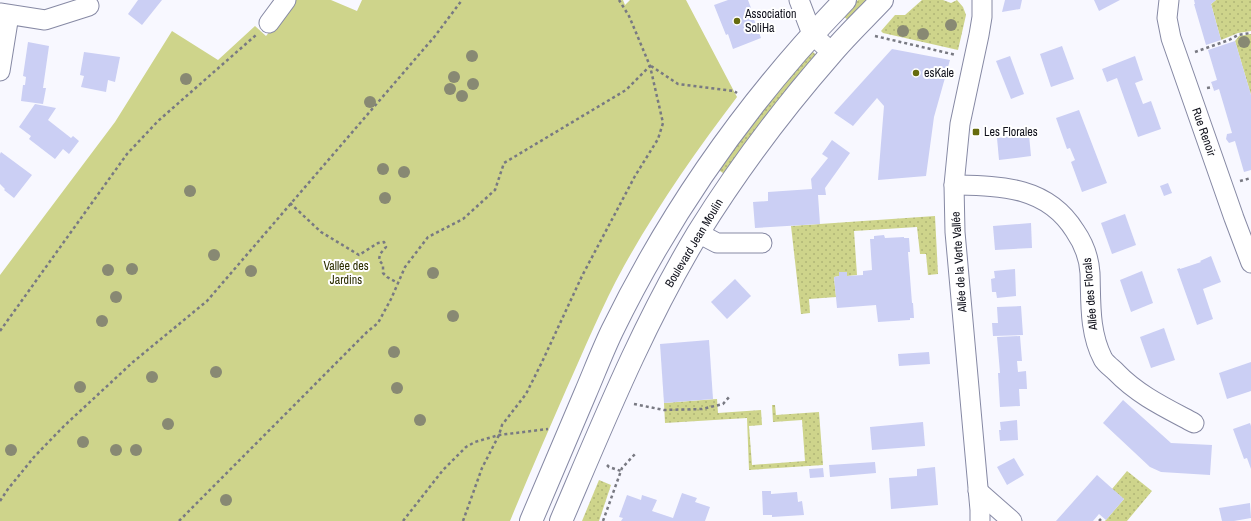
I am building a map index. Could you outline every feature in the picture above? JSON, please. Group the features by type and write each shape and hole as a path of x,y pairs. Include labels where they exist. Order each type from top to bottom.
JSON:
{"main road":[{"path":"531,521 612,332 653,255 700,180 748,112 812,34 845,0"},
{"name":"Boulevard Jean Moulin","path":"562,521 638,345 671,280 698,233 773,123 832,52 882,0"}],"street":[{"path":"269,23 286,0"},
{"path":"799,0 812,34 832,52"},
{"name":"Rue Renoir","path":"1169,0 1167,18 1171,38 1251,263"},
{"name":"Allée de la Verte Vallée","path":"980,2 982,17 960,124 954,185 955,232 980,521"},
{"path":"0,71 5,14 45,20 89,6"},
{"name":"Allée des Florals","path":"954,185 992,186 1035,195 1050,204 1065,216 1083,242 1088,258 1094,337 1104,360 1126,383 1147,398 1194,423"},
{"path":"698,233 717,243 762,243"},
{"path":"978,491 1012,521"}],"path":[{"path":"0,501 34,457 64,426 132,362 207,301 435,36 462,0"},
{"path":"463,521 482,468 499,435 502,424 526,394 582,276 636,176 658,139 663,123 650,66 629,16 619,0"},
{"path":"0,332 127,154 158,121 269,23"},
{"path":"1179,58 1230,40 1238,35 1251,33"},
{"path":"868,34 960,56"},
{"path":"650,66 678,84 734,91"},
{"path":"179,521 362,337 378,323 398,283 404,267 428,237 463,219 495,190 504,163 626,90 650,66"},
{"path":"290,203 321,232 359,255 378,243 384,242 386,247 380,254 379,260 383,266 383,273 398,283"},
{"path":"627,403 664,410 702,408 723,404 730,396"},
{"path":"403,521 443,470 466,447 475,442 499,435 523,431 546,430 554,427"},
{"path":"603,521 622,468 634,454"},
{"path":"606,463 609,467 621,471"}],"green space":[{"name":"Vallée des Jardins","path":"296,0 331,0 357,11 362,0 623,0 625,5 630,0 686,0 737,97 678,180 650,222 624,266 594,327 510,521 0,521 0,275 115,122 172,31 218,60 255,26 266,36"},
{"path":"858,0 867,0 848,20 843,16"},
{"path":"922,0 943,0 951,3 957,0 963,7 966,15 958,50 883,33 881,31 895,15 905,15"},
{"path":"1216,0 1251,0 1251,31 1238,33 1221,40 1211,4"},
{"path":"1251,34 1251,95 1235,41 1239,36"},
{"path":"811,50 816,55 726,175 717,169"},
{"path":"935,216 938,274 928,275 926,254 920,254 917,227 854,231 857,275 847,276 847,272 839,272 839,276 834,277 836,297 809,299 810,313 801,314 791,226"},
{"path":"717,399 718,413 761,410 762,425 749,426 752,465 805,461 802,420 773,422 772,405 775,405 776,415 819,412 823,465 749,470 747,418 665,423 664,403"},
{"path":"1127,471 1152,491 1127,521 1105,521 1124,499 1112,489"},
{"path":"599,480 611,485 599,521 582,521"}],"building":[{"path":"138,0 162,0 142,25 128,14"},
{"name":"Association SoliHa","path":"728,0 748,0 761,38 733,49 728,34 726,35 714,5"},
{"path":"1005,0 1022,0 1020,9 1002,12"},
{"path":"1094,0 1120,0 1099,11"},
{"path":"1194,0 1216,0 1211,4 1221,40 1206,45"},
{"path":"1235,41 1251,95 1251,170 1244,172 1235,141 1229,143 1226,139 1227,134 1232,133 1219,89 1214,91 1211,82 1217,80 1208,50"},
{"path":"28,42 49,46 43,88 46,88 43,104 21,101 23,85 25,85 26,77 23,76"},
{"path":"1062,46 1074,79 1051,87 1040,54"},
{"path":"892,49 950,60 934,117 926,176 878,180 884,106 877,98 853,126 834,113"},
{"path":"84,52 120,57 115,82 108,80 106,92 81,87 84,76 80,75"},
{"path":"1010,56 1024,94 1011,99 996,61"},
{"path":"1135,56 1143,80 1135,83 1143,104 1151,101 1161,129 1138,137 1117,78 1107,82 1102,69"},
{"path":"35,104 56,108 48,120 71,138 73,136 79,141 69,154 63,149 55,159 29,139 31,136 19,127"},
{"path":"1079,110 1107,183 1082,192 1071,162 1075,160 1070,148 1067,149 1056,118"},
{"path":"1029,135 1031,156 999,160 997,138"},
{"path":"832,140 850,153 825,188 826,195 818,195 820,224 755,228 753,202 768,201 768,192 812,189 811,179 828,158 822,154"},
{"path":"1,152 32,175 14,198 4,190 5,189 0,184"},
{"path":"1168,183 1172,193 1164,196 1160,186"},
{"path":"1125,214 1136,245 1112,254 1101,223"},
{"path":"1031,223 1032,248 995,250 993,226"},
{"path":"884,235 885,238 909,238 910,252 908,252 914,318 910,318 910,320 878,322 876,305 837,308 834,277 839,276 839,272 847,272 847,276 863,275 863,271 872,270 870,239 874,239 874,236"},
{"path":"1211,256 1221,282 1203,289 1213,319 1197,325 1177,269 1201,262 1200,261"},
{"path":"1015,269 1016,296 997,298 996,292 992,292 991,279 995,278 994,271"},
{"path":"1142,271 1153,303 1131,312 1120,280"},
{"path":"735,279 751,296 727,319 711,302"},
{"path":"1021,306 1023,335 993,336 992,323 998,323 997,307"},
{"path":"1164,328 1175,360 1151,368 1140,337"},
{"path":"1020,336 1022,361 1017,361 1018,372 1026,371 1027,389 1019,389 1020,406 1000,407 998,373 1000,373 997,337"},
{"path":"709,340 713,399 664,403 660,344"},
{"path":"929,352 930,364 899,366 898,354"},
{"path":"1251,362 1251,391 1227,399 1219,373"},
{"path":"1123,400 1171,443 1212,445 1210,475 1161,472 1150,467 1103,423"},
{"path":"1017,420 1018,440 1000,441 1000,422"},
{"path":"923,422 925,446 872,450 870,427"},
{"path":"1250,423 1251,469 1247,458 1244,459 1233,429"},
{"path":"1014,458 1024,475 1007,485 997,467"},
{"path":"875,462 876,473 830,477 829,465"},
{"path":"935,467 938,505 891,509 889,478 917,476 917,469"},
{"path":"823,468 824,477 810,478 809,469"},
{"path":"1097,475 1124,499 1106,520 1099,514 1093,521 1056,521"},
{"path":"762,491 771,491 771,494 797,492 798,502 802,501 804,515 772,517 772,515 763,515"},
{"path":"682,493 697,498 695,502 710,507 705,521 621,521 623,518 619,517 627,495 641,500 642,495 657,500 652,511 673,518"},
{"path":"1250,503 1251,518 1234,521 1222,521 1219,508"}],"place":[{"name":"Association SoliHa","path":"737,21"},
{"name":"esKale","path":"916,73"},
{"name":"Les Florales","path":"976,132"}]}
